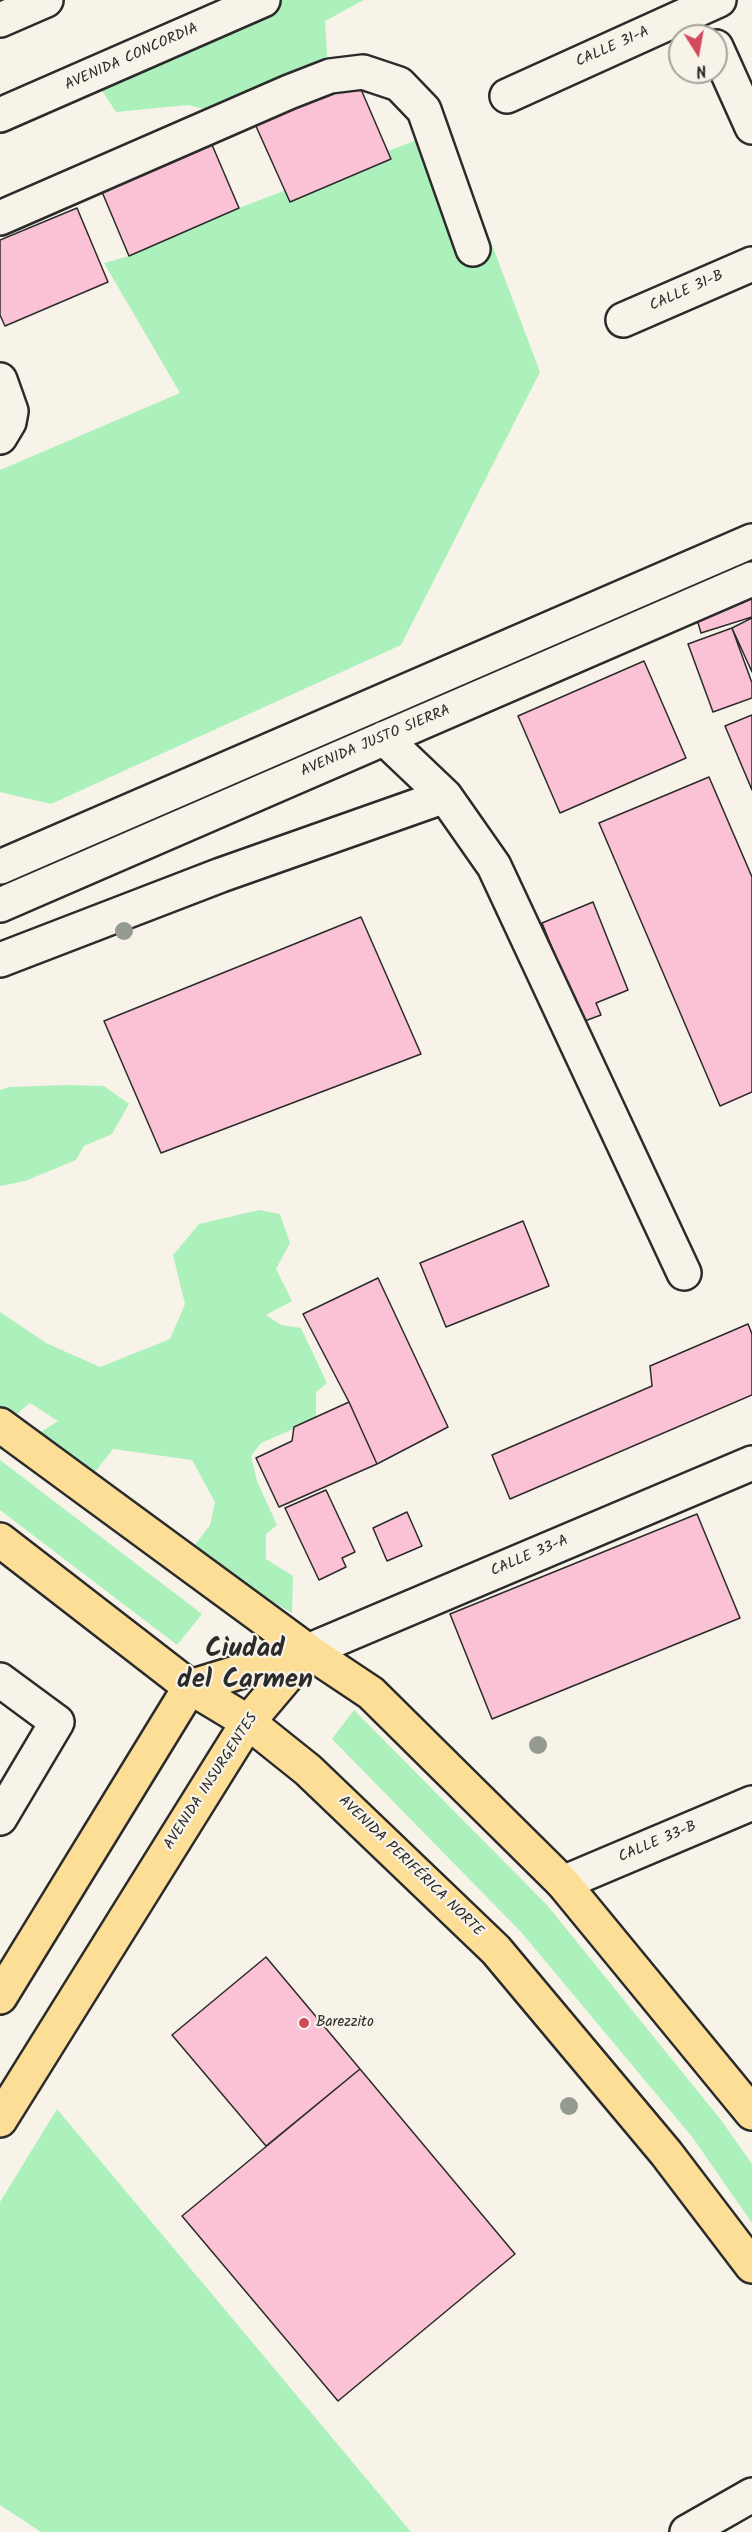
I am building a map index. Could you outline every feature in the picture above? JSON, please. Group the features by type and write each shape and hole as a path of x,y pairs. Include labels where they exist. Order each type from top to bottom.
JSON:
{"main road":[{"path":"0,1425 308,1651 371,1693 563,1883 750,2107"},
{"name":"AVENIDA PERIFÉRICA NORTE","path":"0,1540 190,1687 248,1722 308,1770 496,1950 666,2153 752,2266"},
{"path":"0,1997 190,1687 308,1651"},
{"name":"AVENIDA INSURGENTES","path":"0,2120 248,1722 308,1651"}],"street":[{"path":"0,20 46,0"},
{"name":"AVENIDA CONCORDIA","path":"0,115 263,0"},
{"name":"CALLE 31-A","path":"507,96 710,15"},
{"path":"0,218 289,92 330,76 363,72 399,84 424,110 473,249"},
{"path":"728,73 752,126"},
{"name":"CALLE 31-B","path":"623,320 752,264"},
{"path":"0,380 11,411 9,422 0,437"},
{"path":"0,867 752,541"},
{"name":"AVENIDA JUSTO SIERRA","path":"0,905 752,579"},
{"path":"384,738 445,796 494,866 684,1274"},
{"path":"0,960 221,875 445,796"},
{"name":"CALLE 33-A","path":"308,1651 752,1463"},
{"path":"0,1680 57,1722 0,1818"},
{"name":"CALLE 33-B","path":"563,1883 752,1803"},
{"path":"687,2532 752,2495"}],"green space":[{"path":"277,0 364,0 325,21 328,70 245,119 188,105 116,112 95,80"},
{"path":"448,128 540,372 401,645 51,804 0,792 0,470 180,393 104,263 129,256 239,208"},
{"path":"104,1086 129,1104 112,1134 84,1146 76,1160 25,1181 0,1186 0,1090 9,1087"},
{"path":"259,1210 280,1214 290,1243 276,1269 292,1301 266,1315 281,1325 301,1328 327,1383 316,1392 316,1419 261,1443 251,1456 257,1481 277,1525 266,1534 266,1559 293,1576 292,1613 234,1579 194,1546 210,1525 215,1502 192,1460 113,1449 91,1477 30,1439 58,1421 30,1403 12,1418 0,1411 0,1312 46,1343 100,1367 170,1339 185,1304 173,1255 199,1224"},
{"path":"0,1460 202,1614 177,1645 0,1510"},
{"path":"354,1710 547,1905 721,2120 752,2164 752,2223 693,2138 521,1932 332,1739"},
{"path":"57,2109 411,2532 41,2532 0,2505 0,2202"}],"building":[{"path":"357,80 391,159 290,202 255,124"},
{"path":"207,133 239,208 129,256 97,180"},
{"path":"77,208 108,282 5,326 0,315 0,240"},
{"path":"752,591 752,617 701,633 694,609"},
{"path":"752,618 752,672 732,628"},
{"path":"732,628 752,683 752,698 713,712 688,644"},
{"path":"644,661 686,758 560,813 518,716"},
{"path":"752,715 752,790 725,726"},
{"path":"709,777 752,877 752,1092 720,1106 599,823"},
{"path":"593,902 628,990 596,1003 601,1015 582,1022 542,923"},
{"path":"361,917 421,1054 161,1153 104,1021"},
{"path":"523,1221 549,1286 446,1327 420,1263"},
{"path":"378,1278 448,1427 377,1464 349,1402 303,1314"},
{"path":"748,1324 752,1334 752,1395 510,1499 492,1455 652,1386 650,1366"},
{"path":"349,1402 377,1464 279,1507 256,1458 292,1441 294,1427"},
{"path":"326,1490 355,1552 342,1558 346,1567 319,1580 285,1508"},
{"path":"407,1512 422,1546 387,1561 373,1528"},
{"path":"697,1514 740,1618 492,1719 450,1614"},
{"path":"266,1957 360,2069 266,2146 172,2035"},
{"path":"360,2069 515,2254 338,2401 182,2216"}],"place":[{"name":"Barezzito","path":"304,2023"}],"district":[{"name":"Ciudad del Carmen","path":"245,1666"}]}
